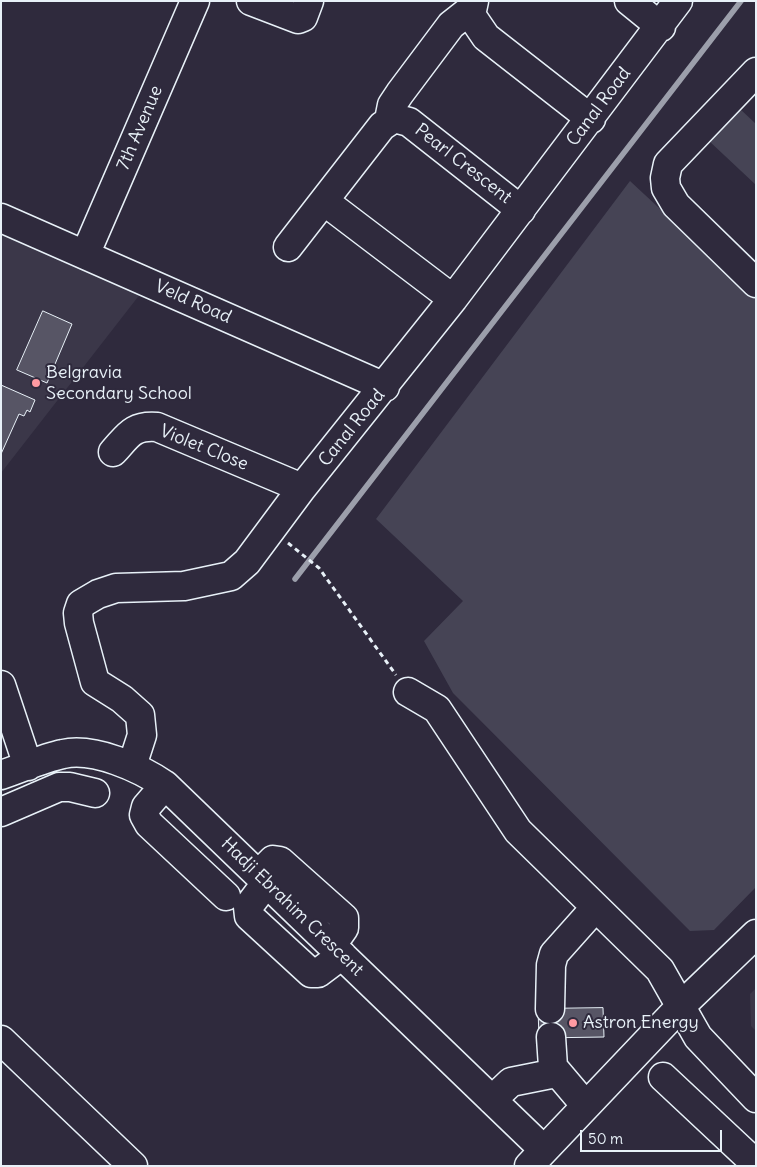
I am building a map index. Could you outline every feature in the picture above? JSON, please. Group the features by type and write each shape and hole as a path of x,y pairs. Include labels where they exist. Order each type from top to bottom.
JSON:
{"street":[{"name":"7th Avenue","path":"85,255 195,1"},
{"path":"251,1 298,19 303,17 309,1"},
{"path":"629,1 661,27"},
{"name":"Canal Road","path":"132,766 142,735 140,715 122,699 95,682 79,623 78,613 81,604 98,594 116,588 184,586 232,576 248,562 302,488 385,387 591,119 661,27 678,1"},
{"path":"472,6 474,23 486,37 591,119"},
{"path":"288,247 382,126 389,120 392,105 451,25 472,6"},
{"path":"755,282 676,205 670,197 665,178 673,157 756,72"},
{"name":"Pearl Crescent","path":"389,120 399,118 409,122 521,210"},
{"path":"324,201 453,299"},
{"name":"Veld Road","path":"1,218 385,387"},
{"name":"Violet Close","path":"113,452 132,431 143,426 157,427 302,488"},
{"path":"1,685 28,766"},
{"path":"408,692 437,709 518,831 660,970 698,1037 756,1098"},
{"name":"Hadji Ebrahim Crescent","path":"1,775 65,753 86,754 132,766 165,785 263,878"},
{"path":"165,785 146,807 144,815 149,824 226,896"},
{"path":"1,812 59,787 70,787 95,793"},
{"path":"191,864 217,835"},
{"path":"273,860 280,860 344,918 344,928 337,950 318,973 311,973 249,916 248,907 263,878 273,860"},
{"path":"550,1009 551,965 554,954 595,908"},
{"path":"536,1158 681,1006 756,934"},
{"name":"Hadji Ebrahim Crescent","path":"337,950 492,1100 536,1158"},
{"path":"551,1037 553,1067 556,1073 586,1106"},
{"path":"1,1040 133,1166"},
{"path":"492,1100 511,1082 556,1073"},
{"path":"663,1077 756,1164"}],"path":[{"path":"296,550 319,568 408,692"}],"shaded area":[{"path":"739,108 756,124 756,185 708,140"},
{"path":"630,181 756,298 756,887 714,930 690,931 453,693 424,641 463,601 376,519"},
{"name":"Belgravia Secondary School","path":"1,232 141,293 1,473"},
{"path":"756,988 756,1031 751,1026 750,994"}],"building":[{"path":"43,311 72,324 47,383 17,370"},
{"path":"1,385 35,400 30,412 27,410 24,416 19,414 1,454"},
{"path":"603,1008 604,1037 539,1038 538,1009"}],"waterway":[{"path":"295,579 741,1"}],"place":[{"name":"Belgravia Secondary School","path":"36,383"},
{"name":"Astron Energy","path":"573,1023"}]}
